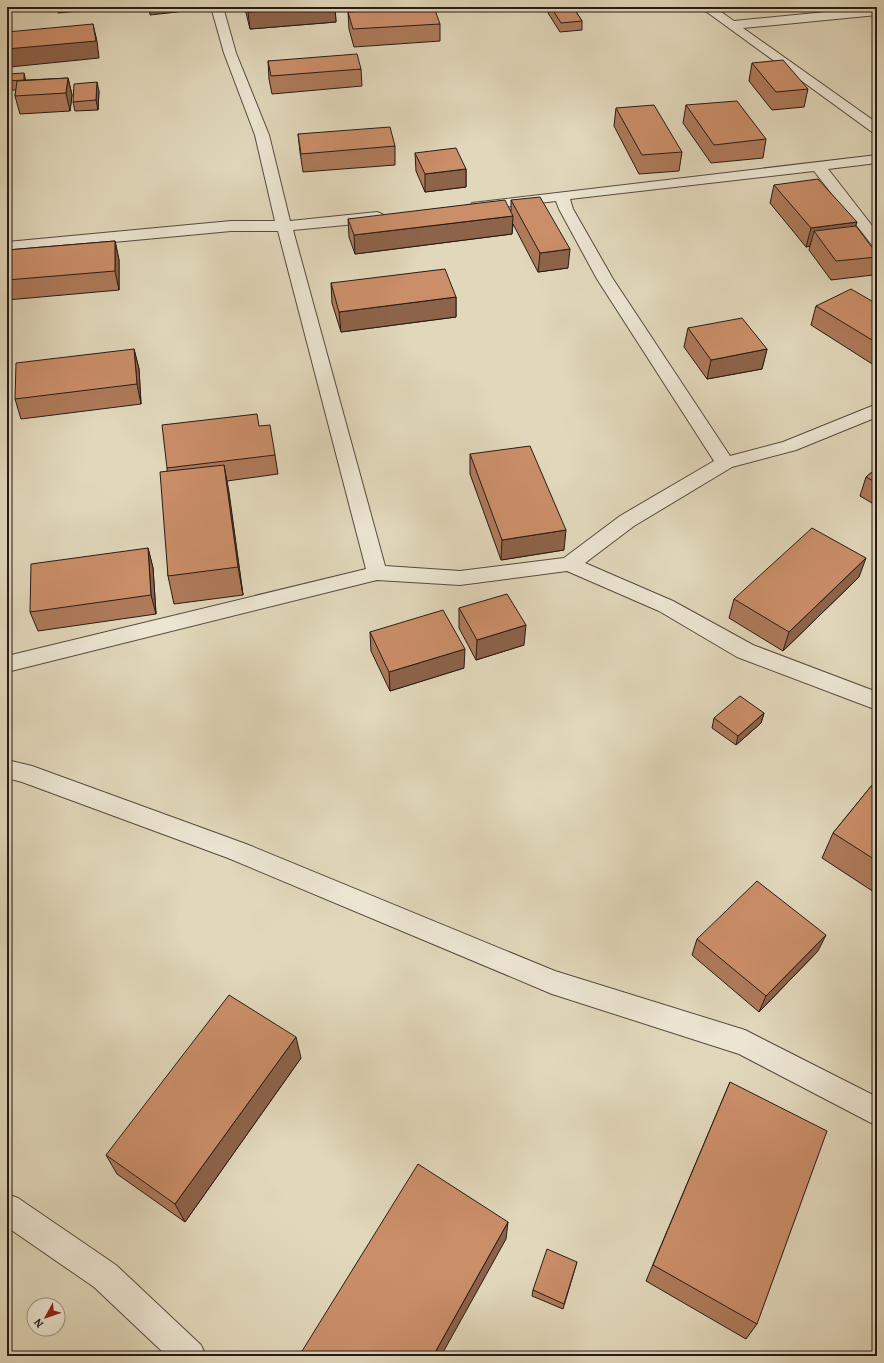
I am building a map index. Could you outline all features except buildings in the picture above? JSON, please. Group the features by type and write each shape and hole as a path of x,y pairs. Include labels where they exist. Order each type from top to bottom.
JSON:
{"street":[{"path":"217,7 230,53 262,135 284,226 377,573"},
{"path":"706,7 877,129"},
{"path":"731,25 877,11"},
{"path":"465,207 877,159"},
{"path":"818,166 877,242"},
{"path":"562,196 566,208 605,279 725,463"},
{"path":"7,247 231,226 284,226 388,216"},
{"path":"7,664 377,573 460,578 569,564 627,521 725,463 789,446 877,410"},
{"path":"569,564 666,606 745,651 877,701"},
{"path":"7,769 24,773 237,851 552,982 745,1043 877,1112"},
{"path":"7,1209 105,1276 190,1356"}]}
